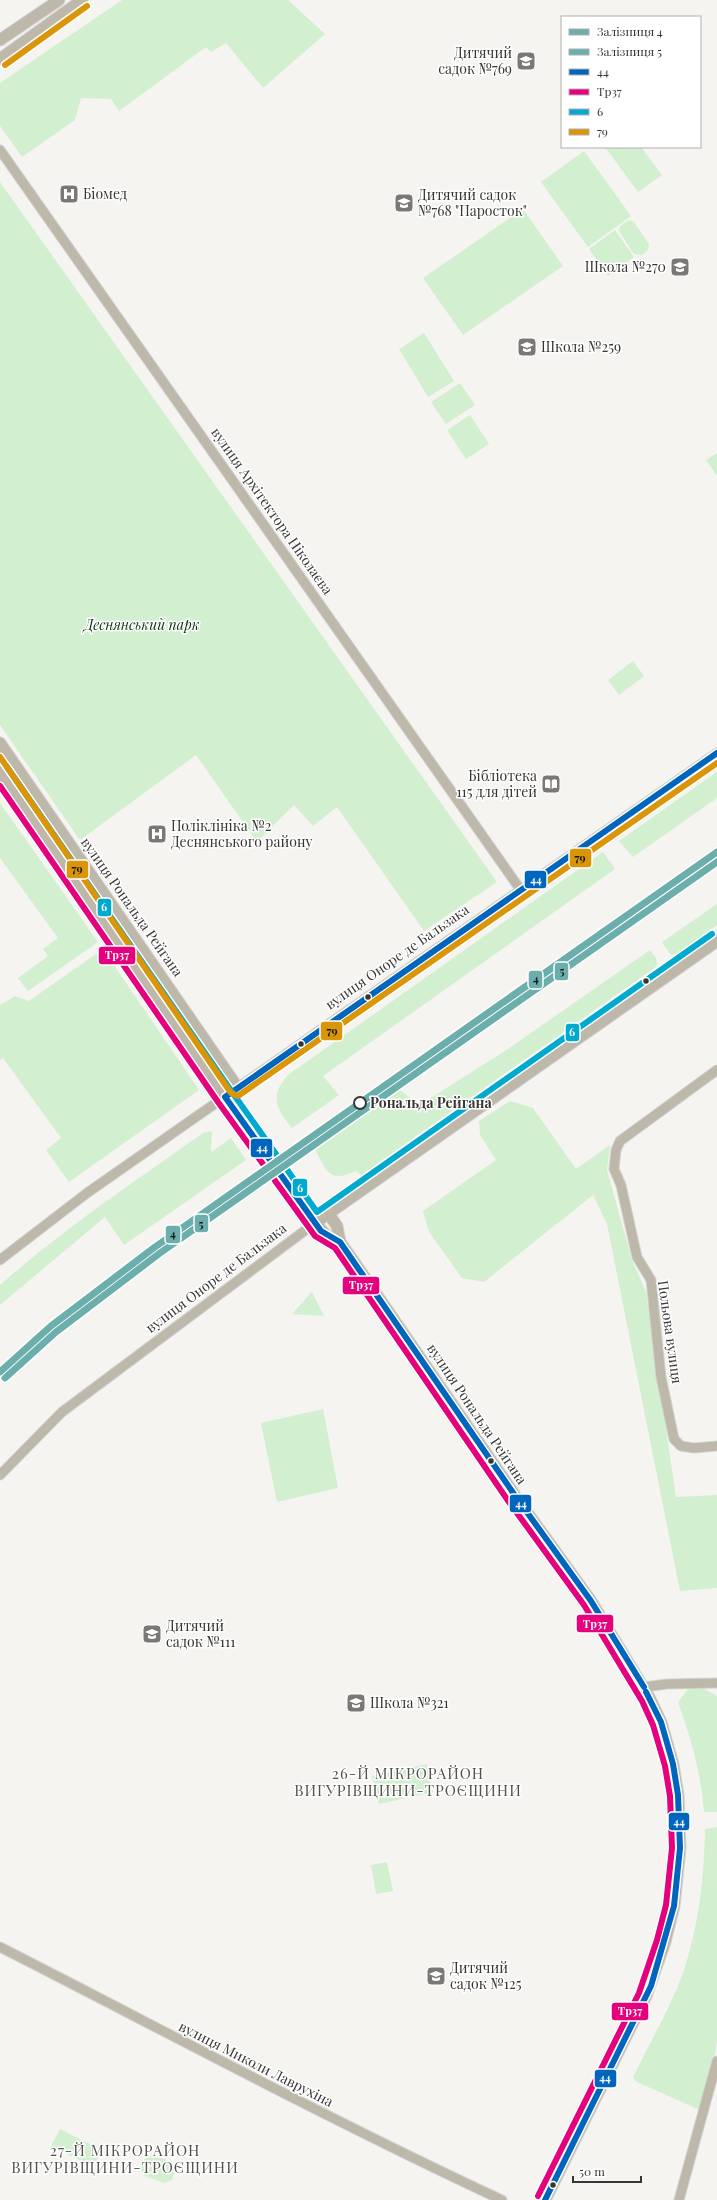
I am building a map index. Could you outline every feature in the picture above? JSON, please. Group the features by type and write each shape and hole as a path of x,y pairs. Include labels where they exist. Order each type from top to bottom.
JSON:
{"main road":[{"path":"0,40 59,0"},
{"path":"0,58 82,0"},
{"name":"вулиця Рональда Рейгана","path":"0,743 238,1088"},
{"path":"0,772 225,1097"},
{"name":"вулиця Оноре де Бальзака","path":"315,1223 717,941"},
{"name":"вулиця Рональда Рейгана","path":"328,1213 337,1226 340,1242 512,1492 591,1601 644,1688 661,1722 673,1764 678,1795 680,1848 674,1906 651,1986 545,2200"},
{"name":"вулиця Рональда Рейгана","path":"315,1223 327,1236 340,1242"}],"street":[{"name":"вулиця Архітектора Ніколаєва","path":"0,150 520,889"},
{"name":"вулиця Оноре де Бальзака","path":"0,1260 87,1192 717,753"},
{"name":"Польова вулиця","path":"717,1070 620,1141 616,1150 614,1169 621,1185 637,1257 651,1280 661,1377 674,1439 681,1446 694,1448 717,1446"},
{"name":"вулиця Оноре де Бальзака","path":"0,1475 62,1412 315,1223"},
{"path":"644,1688 667,1684 717,1683"},
{"name":"вулиця Миколи Лаврухіна","path":"0,1947 135,2018 419,2162 502,2200"},
{"path":"679,2200 717,2061"}],"green space":[{"path":"122,0 288,0 325,34 263,88 226,43 211,52 206,47 119,111 111,99 81,98 75,120 22,157 0,126 0,83"},
{"path":"606,148 642,148 662,175 638,192"},
{"path":"584,151 631,216 588,247 541,182"},
{"name":"Деснянський парк","path":"0,182 497,882 424,931 337,807 313,826 294,805 257,842 196,755 80,840 0,725"},
{"path":"523,209 563,266 463,335 423,278"},
{"path":"629,220 634,222 649,244 648,250 642,255 634,254 619,231 620,226"},
{"path":"615,230 634,257 608,276 589,249"},
{"path":"424,333 454,381 428,397 399,349"},
{"path":"460,383 475,405 446,424 431,402"},
{"path":"470,415 489,444 466,459 447,430"},
{"path":"717,453 717,476 706,460"},
{"path":"633,661 644,676 619,695 608,680"},
{"path":"717,772 717,798 633,857 619,841"},
{"path":"0,803 98,942 28,991 18,978 48,956 43,949 58,938 0,858"},
{"path":"603,852 615,869 323,1076 339,1095 292,1128 282,1114 277,1102 278,1089 288,1075"},
{"path":"717,904 717,925 676,954 671,955 662,942"},
{"path":"103,949 199,1090 69,1182 46,1150 61,1138 3,1058 0,1060 0,1005 15,996 29,1001"},
{"path":"650,950 656,958 657,966 361,1175 356,1171 347,1175 339,1176 334,1175 325,1168 314,1147 400,1090 416,1103 421,1104 505,1051"},
{"path":"510,1101 533,1108 576,1169 610,1145 607,1170 632,1260 646,1292 676,1497 717,1495 717,1588 680,1591 607,1224 593,1195 484,1282 462,1278 429,1232 423,1211 496,1160 480,1135 479,1121"},
{"path":"212,1131 211,1152 231,1138 246,1160 124,1245 105,1217 0,1305 0,1285 24,1264 125,1188 203,1133"},
{"path":"312,1292 324,1316 292,1314"},
{"path":"323,1409 338,1488 277,1502 261,1423"},
{"path":"689,1688 703,1688 717,1696 717,1812 704,1812 703,1798 695,1756 678,1702"},
{"path":"427,1764 433,1792 379,1804 372,1776"},
{"path":"717,1827 717,2040 714,2062 702,2111 637,2082 633,2078 672,2000 683,1973 693,1938 700,1902 705,1829"},
{"path":"387,1862 393,1891 376,1894 371,1865"},
{"path":"60,2129 102,2150 93,2167 51,2146"},
{"path":"152,2154 172,2162 175,2170 172,2180 164,2183 145,2176 140,2169 144,2160"}],"rail line":[{"name":"4","path":"0,1372 51,1326 155,1247 717,852"},
{"name":"5","path":"5,1378 56,1332 160,1253 717,862"}],"transit line":[{"name":"79","path":"5,65 87,6"},
{"name":"44","path":"644,1687 591,1601 516,1497 340,1242 321,1231 225,1097 717,753"},
{"name":"79","path":"0,757 231,1093 238,1096 717,763"},
{"name":"6","path":"7,767 317,1212 712,934"},
{"name":"Тр37","path":"0,786 218,1102 315,1236 335,1248 509,1502 584,1605 642,1701 653,1725 665,1766 670,1796 672,1848 666,1905 657,1940 639,1993 538,2196"},
{"name":"44","path":"545,2200 651,1986 674,1906 680,1848 678,1795 673,1764 661,1722 646,1692"}],"place":[{"name":"Дитячий садок №769","path":"526,61"},
{"name":"Біомед","path":"69,194"},
{"name":"Дитячий садок №768 \"Паросток\"","path":"404,203"},
{"name":"Школа №270","path":"680,267"},
{"name":"Школа №259","path":"527,347"},
{"name":"Бібліотека 115 для дітей","path":"551,784"},
{"name":"Поліклініка №2 Деснянського району","path":"157,834"},
{"name":"Рональда Рейгана","path":"360,1103"},
{"name":"Дитячий садок №111","path":"152,1634"},
{"name":"Школа №321","path":"356,1703"},
{"name":"Дитячий садок №125","path":"436,1976"}],"district":[{"name":"26-Й МІКРОРАЙОН ВИГУРІВЩИНИ-ТРОЄЩИНИ","path":"408,1782"},
{"name":"27-Й МІКРОРАЙОН ВИГУРІВЩИНИ-ТРОЄЩИНИ","path":"125,2160"}]}
